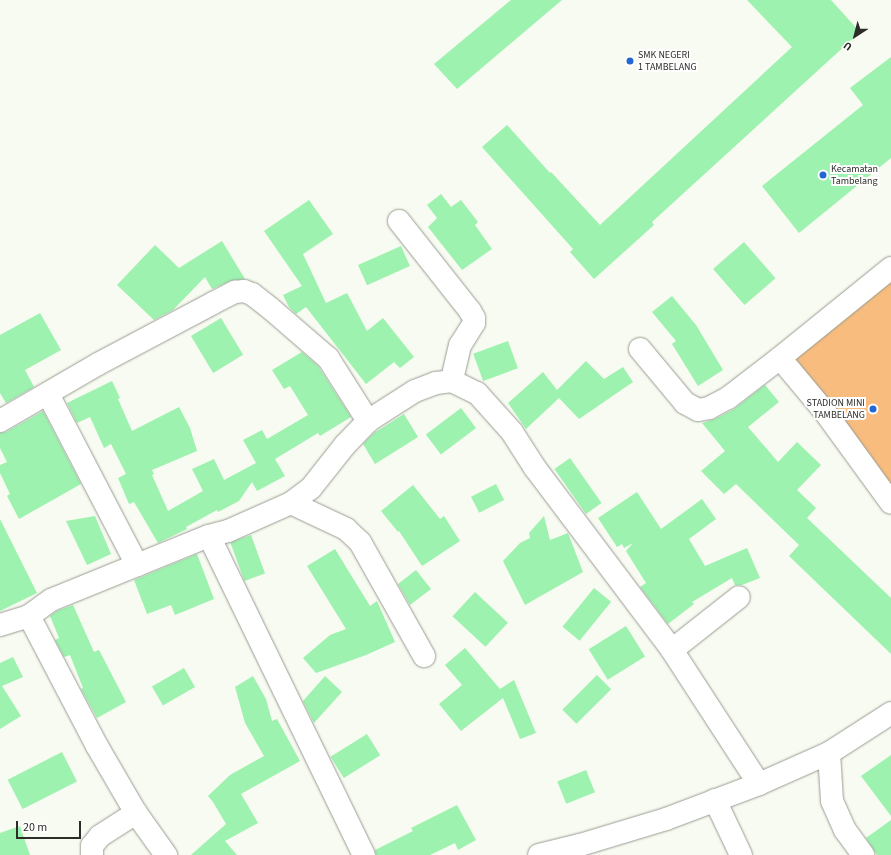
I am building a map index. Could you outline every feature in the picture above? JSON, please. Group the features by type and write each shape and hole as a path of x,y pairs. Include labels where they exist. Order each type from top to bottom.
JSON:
{"street":[{"path":"399,221 474,318 474,323 460,345 452,380"},
{"path":"640,349 684,403 698,410 709,408 728,398 780,358 891,268"},
{"path":"0,421 98,364 235,292 244,291 252,294 270,308 328,358 368,421"},
{"path":"780,358 825,412 891,503"},
{"path":"0,625 29,616 51,600 208,536 228,531 291,503 311,488 345,445 368,421 415,392 436,383 452,380 477,393 512,432 535,468 672,650 759,784"},
{"path":"48,394 137,565"},
{"path":"291,503 346,529 360,542 424,656"},
{"path":"208,536 364,855"},
{"path":"672,650 739,597"},
{"path":"29,616 97,746 136,813 166,855"},
{"path":"539,855 580,845 666,819 759,784 829,753 891,713"},
{"path":"829,753 832,801 845,830 863,855"},
{"path":"715,800 741,855"},
{"path":"92,855 92,846 100,836 136,813"}],"shaded area":[{"path":"891,277 891,486 789,358"}],"building":[{"path":"511,0 562,0 457,89 434,64"},
{"path":"747,0 831,0 860,32 652,222 654,225 594,279 570,252 573,249 482,147 507,125 550,173 551,172 600,225 792,47"},
{"name":"Kecamatan Tambelang","path":"891,57 891,158 799,233 762,186 863,105 850,88"},
{"path":"441,194 451,207 461,200 478,222 475,225 492,249 462,270 428,227 437,218 427,205"},
{"path":"309,200 333,234 303,254 326,303 347,293 367,331 383,318 414,357 400,368 394,362 366,384 306,307 296,314 289,307 283,295 302,286 264,231"},
{"path":"222,241 245,279 230,281 212,289 205,277 173,310 154,320 117,285 155,245 179,268"},
{"path":"744,242 775,278 745,305 713,269"},
{"path":"401,246 410,266 367,285 358,265"},
{"path":"672,296 696,325 723,370 698,386 672,344 676,341 652,312"},
{"path":"40,313 61,350 25,370 34,387 6,403 0,393 0,335"},
{"path":"221,318 243,355 213,373 191,336"},
{"path":"508,341 518,368 483,381 473,354"},
{"path":"302,352 318,366 351,417 320,436 318,433 275,459 285,476 257,491 252,482 239,501 218,512 217,510 186,527 187,529 158,543 134,502 129,504 118,478 126,474 111,444 104,448 90,417 77,423 67,403 112,381 132,431 179,407 190,428 197,451 152,470 154,474 152,475 168,511 203,491 192,469 214,459 224,480 256,463 243,440 262,430 267,439 308,415 290,386 284,389 272,370"},
{"path":"586,361 604,379 623,367 633,382 579,419 559,398 526,429 508,403 543,372 557,390"},
{"path":"765,385 779,402 748,427 778,462 797,442 821,465 797,490 816,508 807,518 891,598 891,654 789,556 799,545 736,484 724,494 701,471 725,451 702,423 715,419 734,409"},
{"path":"461,408 476,428 441,454 426,434"},
{"path":"43,411 81,484 19,519 7,496 10,494 0,473 0,465 7,462 0,448 0,433 6,432"},
{"path":"404,414 418,437 375,464 363,444 374,433"},
{"path":"570,458 602,503 586,514 554,469"},
{"path":"496,484 504,500 479,513 471,497"},
{"path":"413,485 440,519 444,516 460,541 422,566 399,531 398,532 381,511"},
{"path":"637,492 661,529 702,499 716,519 689,539 705,566 747,548 760,578 742,585 735,585 732,578 692,602 694,604 668,624 640,587 646,583 626,551 633,543 624,548 622,544 617,547 598,518"},
{"path":"95,516 111,554 87,565 66,521"},
{"path":"544,516 550,540 568,533 583,572 525,605 503,561 520,543 530,538 529,533"},
{"path":"0,519 37,593 0,611"},
{"path":"251,535 265,574 244,581 230,543"},
{"path":"335,549 370,606 377,601 395,642 366,655 316,673 303,658 330,635 346,629 307,566"},
{"path":"197,554 214,599 175,615 171,605 147,614 134,580"},
{"path":"416,570 431,589 410,605 398,584"},
{"path":"594,588 611,602 580,641 563,627"},
{"path":"475,592 508,623 485,647 452,616"},
{"path":"73,605 94,652 99,650 126,702 97,718 81,689 83,688 70,655 64,657 55,640 59,638 50,616 57,611"},
{"path":"626,626 645,657 608,680 589,649"},
{"path":"465,648 500,689 514,680 536,733 520,739 503,698 461,731 439,704 462,685 445,665"},
{"path":"13,657 23,677 2,686 21,716 0,729 0,663"},
{"path":"184,668 195,687 163,706 152,686"},
{"path":"597,675 611,689 576,724 562,710"},
{"path":"253,676 266,699 272,721 277,719 300,761 241,794 258,823 225,841 237,855 191,855 226,824 208,796 230,775 264,756 245,723 235,687"},
{"path":"325,676 342,692 314,723 303,701"},
{"path":"367,734 380,755 344,778 331,757"},
{"path":"62,752 77,781 23,809 8,780"},
{"path":"891,755 891,816 861,776"},
{"path":"586,770 595,792 566,804 557,782"},
{"path":"457,805 476,840 458,850 455,843 430,855 376,855 375,850 413,831 411,828"},
{"path":"891,820 891,855 877,855 866,838"},
{"path":"20,826 30,855 0,855 0,833"}],"place":[{"name":"SMK NEGERI 1 TAMBELANG","path":"630,61"},
{"name":"Kecamatan Tambelang","path":"823,175"},
{"name":"STADION MINI TAMBELANG","path":"873,409"}]}
